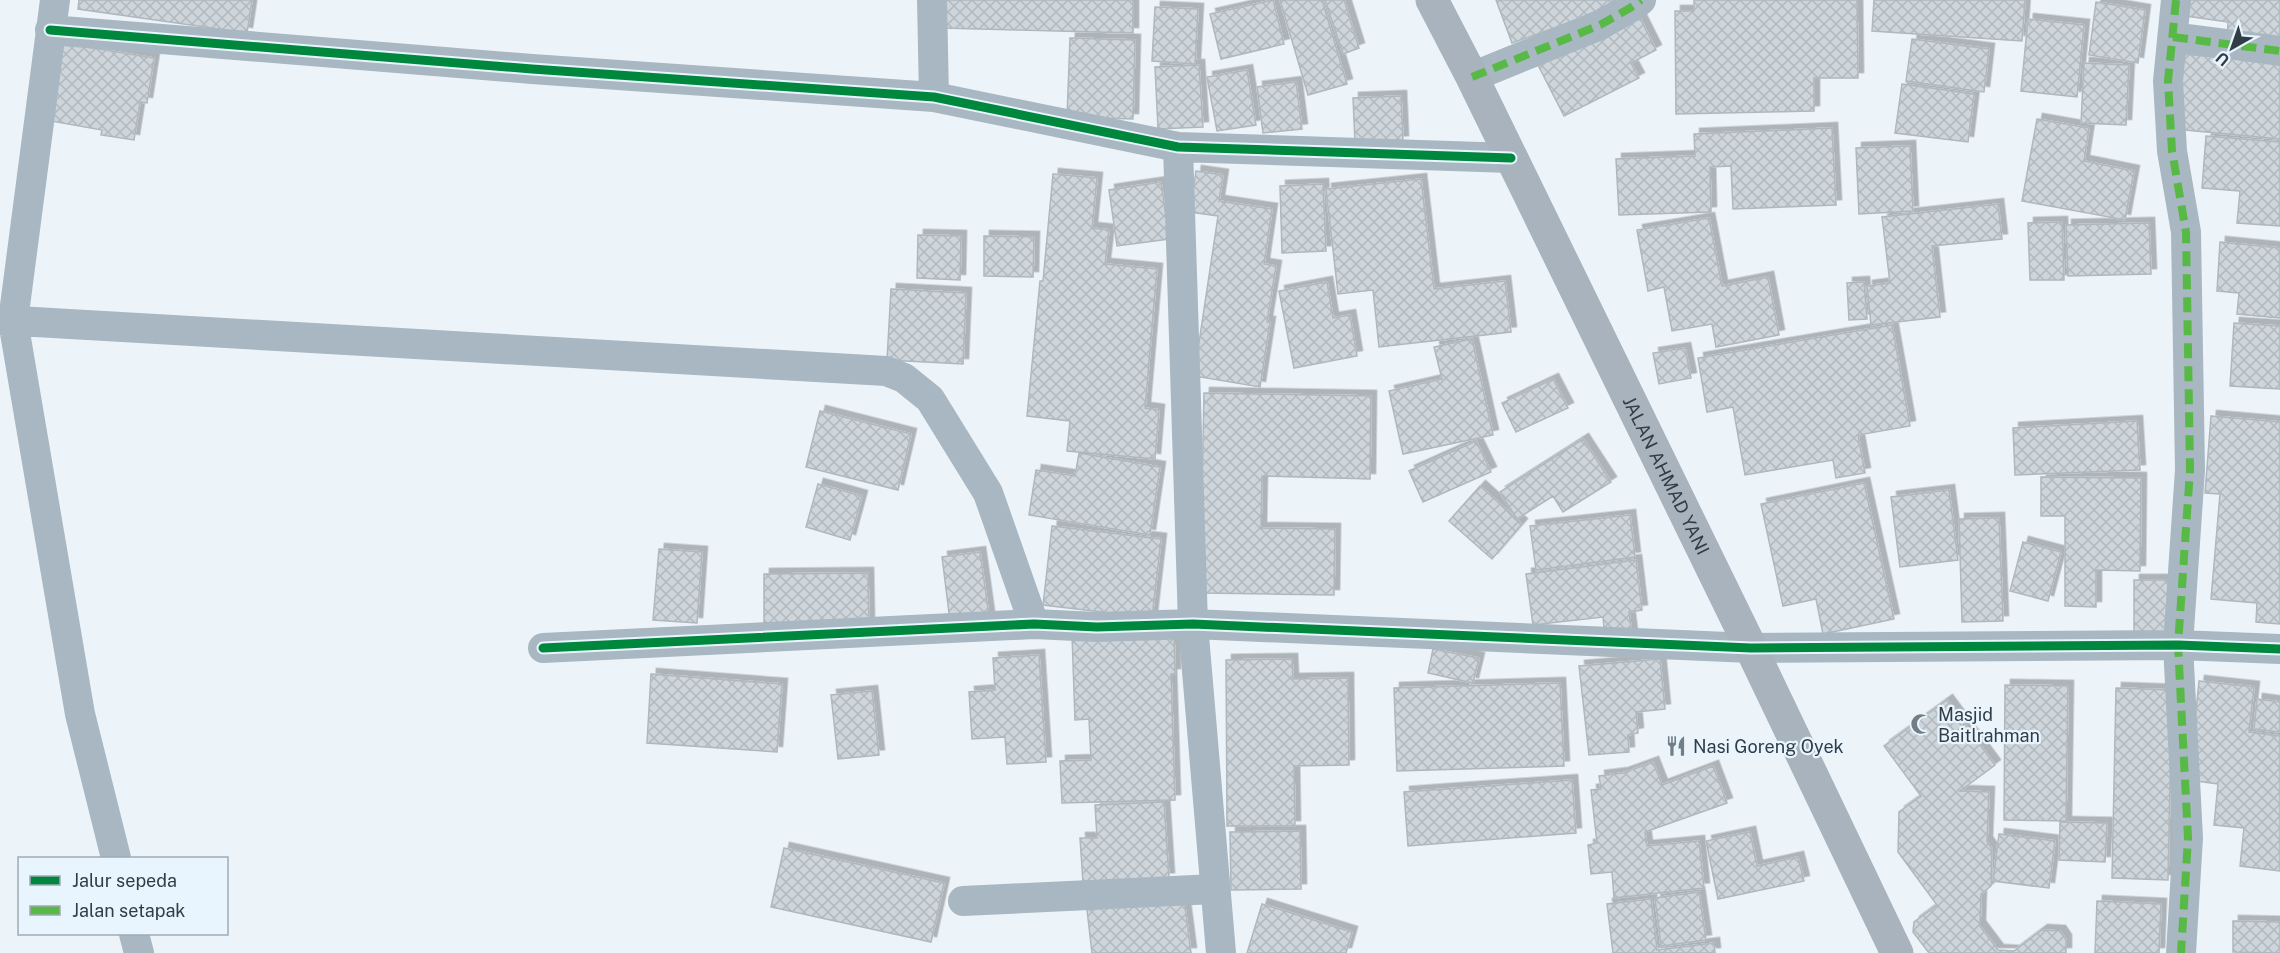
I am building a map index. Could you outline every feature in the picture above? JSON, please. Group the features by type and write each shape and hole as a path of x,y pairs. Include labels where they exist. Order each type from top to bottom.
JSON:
{"highway":[{"name":"JALAN AHMAD YANI","path":"1432,0 1472,77 1897,953"}],"street":[{"path":"55,0 7,320 80,714 116,857"},
{"path":"932,0 934,98"},
{"path":"1472,77 1600,25 1641,0"},
{"path":"2176,0 2168,81 2172,151 2186,232 2190,370 2190,470 2178,645 2188,838 2181,953"},
{"path":"50,30 532,69 934,98 1178,147 1511,158"},
{"path":"2173,37 2280,51"},
{"path":"1178,147 1193,624 1221,953"},
{"path":"7,320 886,371 904,378 930,399 988,492 1034,624"},
{"path":"543,648 1034,624 1097,627 1193,624 1750,648 2178,645 2280,649"},
{"path":"963,901 1215,889"},
{"path":"135,935 139,953"}],"building":[{"path":"79,0 252,0 247,33 78,9"},
{"path":"942,0 1133,0 1133,33 941,28"},
{"path":"1273,0 1284,44 1221,59 1210,14"},
{"path":"1280,0 1322,0 1347,84 1308,95"},
{"path":"1325,0 1344,0 1359,48 1343,54"},
{"path":"1496,0 1629,0 1630,1 1512,43"},
{"path":"1694,0 1857,0 1858,78 1814,78 1814,111 1676,114 1675,11 1694,11"},
{"path":"1874,0 2025,0 2022,41 1872,31"},
{"path":"2188,0 2280,0 2280,48 2227,41 2228,22 2186,16"},
{"path":"2096,2 2145,10 2138,63 2089,55"},
{"path":"1155,7 1198,9 1195,64 1152,61"},
{"path":"1637,12 1656,50 1631,63 1639,78 1564,116 1537,63"},
{"path":"2028,19 2084,25 2077,97 2021,91"},
{"path":"1070,38 1135,40 1133,119 1067,117"},
{"path":"1912,39 1989,49 1984,92 1906,81"},
{"path":"62,43 154,58 147,103 140,102 134,140 101,135 102,130 51,121"},
{"path":"2181,54 2280,63 2280,139 2175,129"},
{"path":"2084,63 2129,65 2126,125 2081,123"},
{"path":"1199,65 1203,127 1158,129 1155,67"},
{"path":"1247,70 1256,125 1217,131 1207,77"},
{"path":"1296,82 1302,129 1263,133 1257,87"},
{"path":"1902,84 1974,94 1968,142 1895,133"},
{"path":"1401,96 1403,141 1355,143 1353,98"},
{"path":"2037,119 2089,128 2084,161 2134,171 2125,220 2022,201"},
{"path":"1832,128 1836,205 1733,209 1731,166 1710,167 1711,212 1619,215 1616,159 1695,156 1694,134"},
{"path":"2206,136 2280,142 2280,226 2237,223 2240,191 2202,188"},
{"path":"1910,146 1913,211 1859,214 1856,148"},
{"path":"1196,171 1223,175 1219,201 1272,209 1264,264 1276,266 1260,387 1194,376 1218,216 1190,212"},
{"path":"1053,174 1097,178 1092,228 1109,230 1105,264 1157,269 1145,408 1159,410 1155,459 1067,451 1070,421 1027,416"},
{"path":"1421,179 1434,289 1505,281 1511,332 1379,347 1373,290 1338,294 1326,189"},
{"path":"1161,182 1169,239 1117,246 1109,190"},
{"path":"1323,184 1326,251 1282,253 1280,186"},
{"path":"1998,204 2002,239 1932,246 1940,317 1871,325 1867,286 1890,283 1882,217"},
{"path":"1709,218 1722,286 1768,277 1779,335 1716,347 1712,324 1672,331 1664,287 1648,291 1637,230"},
{"path":"2062,222 2064,280 2030,280 2028,223"},
{"path":"2149,223 2151,274 2068,276 2066,225"},
{"path":"918,235 961,236 960,280 917,278"},
{"path":"984,236 1034,237 1033,277 984,276"},
{"path":"2220,242 2280,248 2280,318 2237,314 2239,293 2217,291"},
{"path":"1327,282 1333,318 1350,315 1357,356 1294,368 1279,291"},
{"path":"1864,282 1867,319 1849,320 1847,283"},
{"path":"891,289 966,293 963,364 887,360"},
{"path":"2234,323 2280,326 2280,389 2230,386"},
{"path":"1892,325 1910,426 1858,435 1865,473 1836,478 1833,460 1745,475 1733,407 1707,412 1698,358"},
{"path":"1472,339 1493,435 1403,454 1389,391 1442,379 1434,347"},
{"path":"1685,348 1691,378 1659,384 1653,353"},
{"path":"1553,379 1568,408 1516,432 1502,403"},
{"path":"1204,393 1371,396 1370,479 1262,476 1261,528 1335,529 1334,595 1200,593"},
{"path":"820,411 911,434 898,490 806,467"},
{"path":"2211,416 2280,422 2280,624 2256,622 2257,603 2211,599 2220,494 2205,493"},
{"path":"2137,421 2140,470 2015,475 2013,428"},
{"path":"1583,439 1611,482 1563,512 1553,496 1517,519 1500,492"},
{"path":"1476,441 1491,472 1423,502 1409,471"},
{"path":"1079,453 1160,467 1150,535 1029,515 1036,470 1075,476"},
{"path":"2041,477 2141,478 2140,571 2096,570 2096,607 2065,606 2065,516 2041,516"},
{"path":"1864,483 1894,619 1823,634 1816,599 1783,606 1761,504"},
{"path":"818,484 862,496 850,540 806,527"},
{"path":"1480,486 1522,524 1492,559 1449,521"},
{"path":"1949,490 1958,560 1900,567 1891,497"},
{"path":"1630,515 1635,557 1536,570 1530,526"},
{"path":"1999,518 2003,621 1962,622 1959,519"},
{"path":"1052,526 1161,539 1152,618 1043,605"},
{"path":"2023,542 2061,552 2048,601 2010,591"},
{"path":"659,549 702,552 697,623 653,620"},
{"path":"980,552 989,616 950,621 942,557"},
{"path":"1636,560 1642,610 1629,612 1632,635 1605,638 1603,617 1533,625 1526,574"},
{"path":"868,573 869,626 764,626 764,574"},
{"path":"2134,580 2175,580 2175,639 2134,639"},
{"path":"1174,632 1175,674 1171,674 1175,800 1062,803 1060,761 1091,760 1089,719 1075,720 1072,635"},
{"path":"1433,649 1479,658 1473,683 1428,673"},
{"path":"1039,655 1046,762 1007,764 1005,737 972,739 969,692 995,690 993,658"},
{"path":"1292,659 1293,679 1348,678 1349,765 1294,766 1295,826 1227,826 1226,660"},
{"path":"1660,659 1665,709 1636,712 1638,733 1628,735 1629,752 1589,755 1579,666"},
{"path":"651,674 782,684 777,752 647,743"},
{"path":"2199,681 2254,687 2249,732 2280,736 2280,871 2240,866 2244,828 2214,825 2218,784 2189,780"},
{"path":"1560,683 1564,766 1397,771 1394,688"},
{"path":"2005,685 2068,686 2066,821 2004,820"},
{"path":"2116,688 2172,690 2168,880 2112,878"},
{"path":"872,691 879,755 838,759 831,695"},
{"path":"2257,699 2280,702 2280,732 2254,729"},
{"path":"1947,700 1995,765 1960,791 1989,792 1987,842 1992,849 1991,886 1981,894 1980,926 1998,950 2014,951 2042,930 2060,931 2066,940 2066,953 1929,953 1913,932 1914,922 1937,905 1898,852 1899,812 1921,796 1884,746"},
{"path":"1653,762 1662,785 1713,766 1727,803 1645,832 1647,846 1699,841 1704,888 1614,898 1612,872 1591,874 1588,845 1597,843 1591,790 1601,789 1599,776 1623,773"},
{"path":"1572,780 1576,833 1408,846 1404,792"},
{"path":"1164,802 1169,878 1083,883 1080,838 1097,838 1095,805"},
{"path":"2060,822 2107,823 2105,862 2059,860"},
{"path":"1300,831 1301,889 1231,890 1230,832"},
{"path":"1750,832 1757,866 1798,857 1804,881 1718,899 1706,841"},
{"path":"1999,834 2055,841 2049,888 1993,881"},
{"path":"784,848 944,883 931,942 771,907"},
{"path":"1699,892 1706,940 1661,946 1655,898"},
{"path":"1184,899 1191,953 1092,953 1087,910"},
{"path":"1651,899 1657,950 1714,943 1715,953 1613,953 1607,904"},
{"path":"2097,901 2161,904 2159,953 2095,953"},
{"path":"1262,904 1352,932 1346,953 1247,953"},
{"path":"2233,921 2280,922 2280,953 2233,952"}],"marked path":[{"path":"1472,77 1600,25 1641,0"},
{"path":"2176,0 2168,81 2172,151 2186,232 2190,470 2178,645 2188,838 2181,953"},
{"path":"2173,37 2280,51"}],"cycle path":[{"path":"50,30 532,69 934,97 1178,147 1511,158"},
{"path":"543,648 1034,624 1097,627 1193,624 1751,648 2178,645 2280,649"}],"place":[{"name":"Masjid Baitlrahman","path":"1921,724"},
{"name":"Nasi Goreng Oyek","path":"1676,746"}]}
